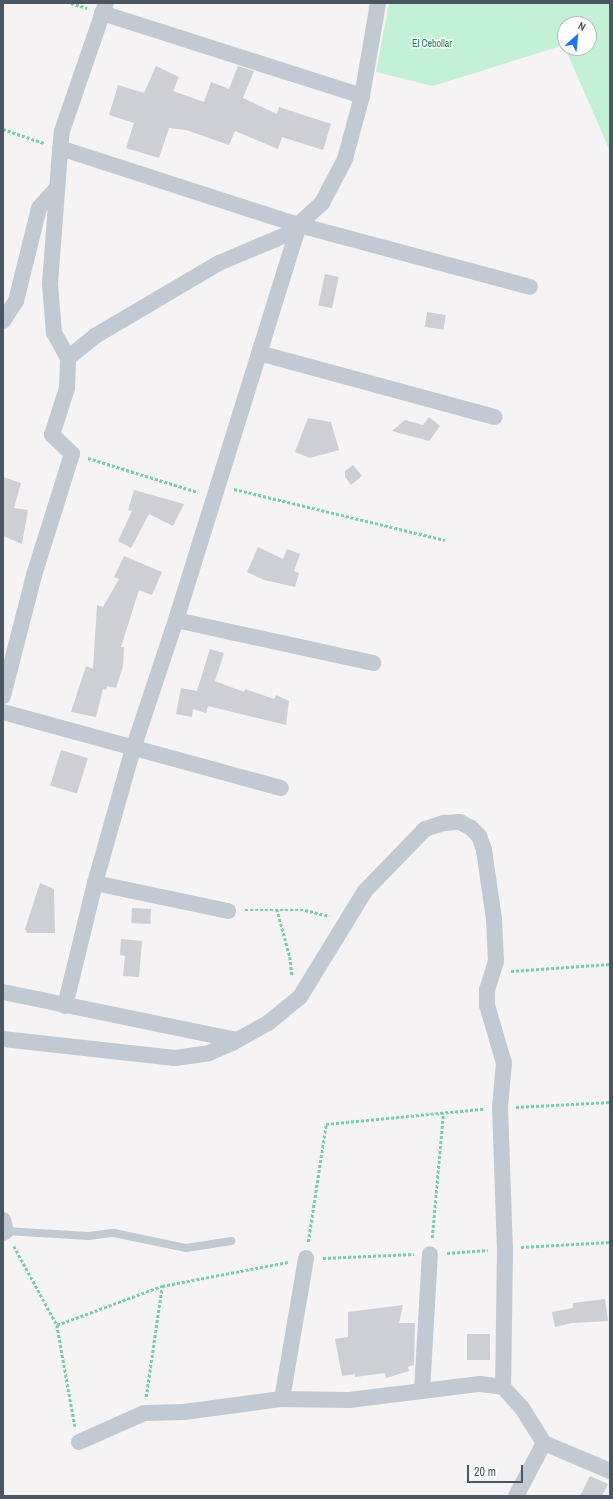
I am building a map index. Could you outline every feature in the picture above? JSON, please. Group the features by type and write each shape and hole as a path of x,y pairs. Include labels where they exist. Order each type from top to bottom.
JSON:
{"street":[{"path":"68,358 95,336 219,263 288,234 322,203 345,159 362,96 378,3"},
{"path":"3,696 34,575 72,454 52,435 67,388 68,358 54,333 50,284 62,131 104,8 362,96"},
{"path":"60,148 299,225 530,287"},
{"path":"3,321 16,301 39,208 57,188"},
{"path":"65,1006 96,883 133,749 176,620 299,225"},
{"path":"260,353 494,417"},
{"path":"176,620 373,663"},
{"path":"3,712 133,749 281,788"},
{"path":"3,1039 175,1058 209,1053 237,1040 268,1023 300,997 318,971 365,891 424,829 444,823 460,822 479,836 484,850 494,919 496,961 487,990 487,1005 504,1063 500,1107 505,1248 503,1387"},
{"path":"96,883 228,910"},
{"path":"3,992 65,1006 237,1040"},
{"path":"422,1391 430,1254"},
{"path":"282,1399 306,1258"},
{"path":"79,1442 144,1414 184,1412 282,1399 349,1400 480,1384 503,1387 522,1408 544,1443 610,1471"},
{"path":"516,1496 544,1443"}],"lane":[{"path":"4,1228 88,1236 114,1233 186,1248 231,1241"}],"path":[{"path":"3,129 60,148"},
{"path":"72,454 216,491 445,540"},
{"path":"277,909 290,957 292,977 288,1006"},
{"path":"228,910 305,910 347,922"},
{"path":"493,972 610,964"},
{"path":"306,1258 326,1124 443,1114 500,1107 610,1102"},
{"path":"430,1254 443,1114"},
{"path":"4,1228 57,1325 69,1406 79,1442"},
{"path":"57,1325 162,1286 306,1258 430,1254 610,1242"},
{"path":"144,1414 162,1286"}],"green space":[{"name":"El Cebollar","path":"389,3 610,3 610,151 568,56 597,56 597,16 557,16 557,47 433,86 376,72"}],"building":[{"path":"156,66 179,77 173,91 204,102 211,82 229,89 238,66 254,71 243,98 277,114 279,107 331,124 323,150 282,137 278,149 235,131 229,145 186,130 169,128 159,158 126,148 134,123 109,115 118,85 144,93"},
{"path":"325,274 339,277 332,308 318,305"},
{"path":"427,312 446,315 443,330 425,327"},
{"path":"429,417 440,426 429,441 392,431 405,420 423,425"},
{"path":"308,418 331,422 339,450 310,458 295,452"},
{"path":"353,465 362,476 351,485 345,477 345,471"},
{"path":"3,477 21,483 14,508 28,510 22,544 3,536"},
{"path":"134,490 184,504 173,526 149,514 131,548 118,541 132,511 128,510"},
{"path":"258,547 283,559 287,549 300,554 294,571 299,573 295,587 264,580 247,572"},
{"path":"124,556 162,572 152,595 139,590 121,647 124,647 123,666 116,688 107,686 106,690 103,689 96,717 71,712 86,666 93,669 97,605 103,607 119,579 114,577"},
{"path":"210,649 224,653 215,681 244,692 245,689 274,699 276,695 289,701 286,725 208,706 206,713 193,709 192,717 176,714 181,688 197,691"},
{"path":"61,750 88,758 77,794 50,785"},
{"path":"40,883 54,889 55,933 27,933 25,929"},
{"path":"132,908 151,909 150,924 131,923"},
{"path":"121,939 142,941 139,977 123,976 125,956 120,955"},
{"path":"605,1299 608,1321 572,1323 555,1327 552,1312 573,1308 573,1303"},
{"path":"403,1305 399,1323 415,1323 414,1365 408,1367 409,1371 386,1378 385,1373 355,1377 355,1374 342,1376 335,1339 348,1337 348,1312"},
{"path":"467,1334 490,1334 490,1360 467,1360"},
{"path":"590,1476 608,1484 602,1496 580,1496"}]}
